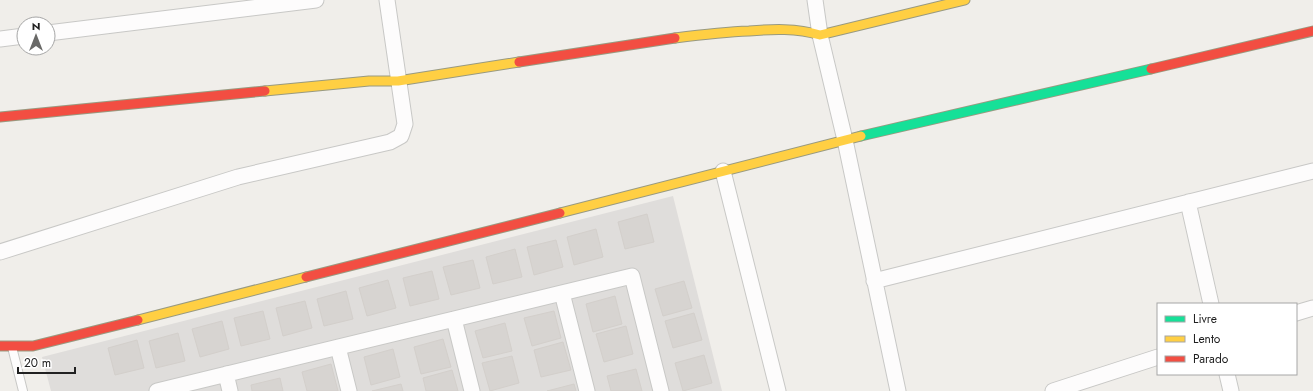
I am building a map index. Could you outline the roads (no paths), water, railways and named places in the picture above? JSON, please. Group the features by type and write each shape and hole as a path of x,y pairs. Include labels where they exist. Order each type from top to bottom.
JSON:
{"street":[{"path":"56,32 316,0"},
{"path":"0,252 238,177 390,142 401,136 406,124 398,81 387,0"},
{"path":"815,0 820,35 845,140 898,391"},
{"path":"0,117 369,80 398,81 710,33 782,29 806,31 820,35 965,0"},
{"path":"0,346 33,346 845,140 1313,31"},
{"path":"0,39 16,37"},
{"path":"723,171 778,391"},
{"path":"874,281 1313,171"},
{"path":"1188,202 1211,303"},
{"path":"157,391 632,276 661,391"},
{"path":"562,293 588,391"},
{"path":"1297,313 1313,308"},
{"path":"454,319 472,391"},
{"path":"338,347 350,391"},
{"path":"1053,391 1157,357"},
{"path":"226,374 230,391"},
{"path":"1227,375 1231,391"}],"lane":[{"path":"12,346 23,391"}]}
